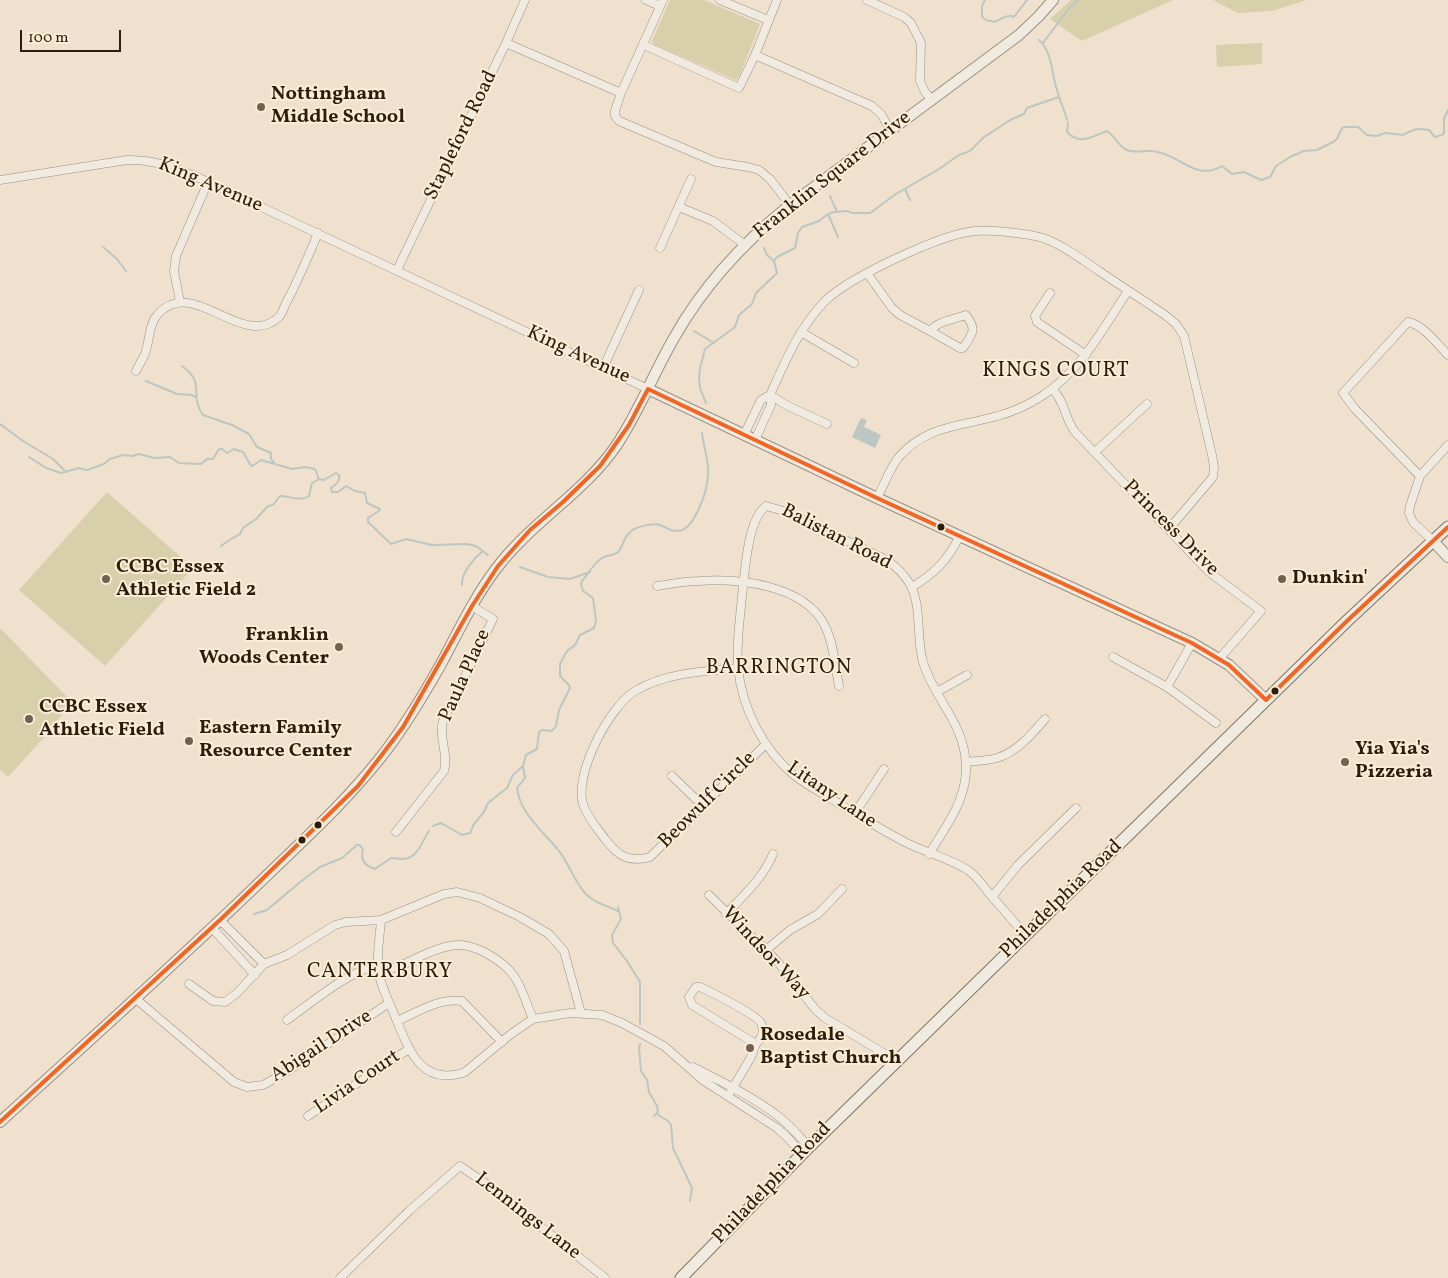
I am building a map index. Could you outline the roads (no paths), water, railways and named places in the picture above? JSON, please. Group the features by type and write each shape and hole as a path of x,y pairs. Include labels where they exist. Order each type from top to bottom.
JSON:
{"main road":[{"name":"Philadelphia Road","path":"681,1278 805,1150 1348,620 1448,527"}],"street":[{"name":"Stapleford Road","path":"397,270 525,0"},
{"path":"646,0 661,3 644,45 621,93 615,116 619,121 716,162 759,170 770,179 790,205"},
{"path":"720,0 768,20"},
{"path":"644,45 739,88 777,0"},
{"path":"866,0 904,16 912,24 921,43 920,81 925,92 932,100"},
{"name":"Franklin Square Drive","path":"0,1122 212,928 319,826 362,780 414,710 472,606 498,566 520,540 577,490 600,466 629,425 668,347 688,315 712,282 745,244 790,205 1019,35 1054,0"},
{"path":"506,42 621,93"},
{"path":"754,55 872,106 881,114 891,131"},
{"name":"King Avenue","path":"0,180 109,162 136,160 162,163 318,233 877,498 1192,642 1220,658 1237,671 1266,700"},
{"path":"660,248 691,179"},
{"path":"180,302 174,271 176,256 208,182"},
{"path":"679,207 713,221 745,244"},
{"path":"755,440 771,405 770,396 801,332 826,301 847,284 952,236 975,231 1028,235 1055,243 1172,320 1184,336 1214,467 1213,478 1210,484 1169,529"},
{"path":"136,371 145,353 152,322 159,313 180,302 194,303 242,323 257,326 268,323 279,316 291,294 318,233"},
{"path":"868,273 892,308 900,315 960,348 964,348 974,328 966,315 939,324 930,331"},
{"path":"603,368 639,290"},
{"path":"877,498 897,460 919,439 936,430 1014,411 1052,389 1086,355 1128,291"},
{"path":"1050,293 1035,316 1037,322 1086,355"},
{"path":"1420,476 1355,409 1343,393 1408,322 1413,323 1429,336 1448,355"},
{"path":"801,332 854,362"},
{"name":"Princess Drive","path":"1052,389 1060,397 1070,425 1095,452 1210,572 1261,611 1220,658"},
{"path":"770,396 826,424"},
{"path":"744,435 761,400 770,396"},
{"path":"1095,452 1146,404"},
{"path":"1448,445 1420,476 1409,513 1413,522 1448,556"},
{"name":"Litany Lane","path":"766,506 757,516 744,582 739,631 738,668 746,703 753,722 765,744 794,775 855,813 907,843 968,870 1025,936"},
{"name":"Balistan Road","path":"766,506 787,512 885,559 898,569 912,588 922,654 927,672 959,731 964,746 966,762 965,782 960,798 953,815 929,854"},
{"path":"912,588 942,565 959,536"},
{"path":"657,586 697,581 744,582 786,593 803,602 819,616 826,626 838,686"},
{"name":"Paula Place","path":"396,832 444,771 446,763 442,731 443,721 493,619 472,606"},
{"path":"1167,687 1192,642"},
{"path":"1113,657 1167,687 1216,723"},
{"name":"Beowulf Circle","path":"738,668 685,674 654,682 635,691 623,700 606,723 583,776 581,786 583,803 591,820 614,850 621,856 641,860 650,857 765,744"},
{"path":"937,692 967,674"},
{"path":"966,762 993,759 1005,755 1024,741 1046,719"},
{"path":"855,813 884,769"},
{"path":"672,776 703,806"},
{"path":"992,897 1018,865 1076,808"},
{"path":"726,914 759,879 773,854"},
{"path":"765,950 790,930 818,914 842,889"},
{"path":"189,984 213,1001 225,1002 255,975 264,964 287,955 335,925 346,922 380,920 450,892 464,893 507,910 549,934 564,951 580,1013"},
{"name":"Windsor Way","path":"709,895 788,974 815,1009 825,1018 897,1060"},
{"path":"220,920 264,964"},
{"path":"380,920 378,967 381,982 409,1049 421,1066 431,1072 445,1076 464,1072 478,1063 533,1018 580,1013 602,1016 622,1023 664,1046 704,1081 777,1128 805,1150"},
{"path":"212,928 255,975"},
{"path":"287,1020 358,972 378,967 396,967 433,950 461,944 470,946 502,962 508,968 521,987 533,1018"},
{"path":"728,1096 752,1056 756,1044 761,1039 763,1033 762,1025 758,1019 700,987 694,988 689,997 692,1005 756,1044"},
{"name":"Abigail Drive","path":"136,999 234,1082 247,1087 263,1085 282,1074 389,1003"},
{"path":"397,1021 441,1002 462,1000 502,1042"},
{"name":"Livia Court","path":"308,1116 409,1049"},
{"path":"682,1061 733,1088 777,1115 793,1129 805,1150"},
{"name":"Lennings Lane","path":"340,1278 409,1211 460,1166 491,1187 605,1278"}],"waterway":[{"path":"985,0 982,6 982,17 995,22 1006,16 1014,17 1027,0"},
{"path":"1043,43 1067,11 1078,0"},
{"path":"1039,40 1047,51 1055,84 1067,120"},
{"path":"774,261 777,257 795,248 798,233 802,227 819,221 834,212 870,213 896,194 959,155 970,151 984,137 1012,119 1024,114 1027,108 1059,97"},
{"path":"1068,123 1067,132 1077,138 1087,139 1107,131 1127,150 1134,152 1158,152 1205,171 1222,166 1232,174 1244,172 1261,180 1270,177 1276,166 1290,157 1304,151 1317,150 1333,142 1337,139 1342,128 1346,127 1358,127 1367,135 1377,136 1385,133 1403,135 1418,129 1429,130 1435,137 1442,135 1444,133 1444,119 1448,110"},
{"path":"905,189 910,200"},
{"path":"830,196 837,212"},
{"path":"828,214 838,237"},
{"path":"103,247 117,259 126,271"},
{"path":"706,403 700,388 699,378 705,349 735,327 739,315 752,304 756,293 777,273 774,261 767,255 764,248"},
{"path":"694,331 714,343"},
{"path":"182,366 194,378 197,401 203,415 232,425 249,434 257,447 271,453 271,459 274,463"},
{"path":"146,381 177,394 195,397"},
{"path":"0,424 23,441 53,459 66,472"},
{"path":"593,598 583,591 582,581 599,560 619,551 631,531 654,524 678,531 690,524 703,498 708,474 708,463 702,433"},
{"path":"29,457 46,468 61,473 79,468 87,470 123,455 132,456 139,454 154,458 170,457 179,463 201,464 207,459 213,459 219,449 227,453 234,449 243,452 251,466 261,460 292,469 305,467 315,469 319,479"},
{"path":"221,546 240,534 243,528 256,519 268,506 273,505 280,496 298,499 305,498 309,496 312,483 319,479 324,480 336,473 339,475 339,479 331,488 332,492 338,492 346,486 355,491 365,493 367,503 380,509 368,518 368,522 391,544 406,539 432,545 467,544 476,546 488,555"},
{"path":"462,585 466,571 483,551"},
{"path":"520,567 548,577 570,579 590,572"},
{"path":"593,598 596,621 594,628 580,635 575,645 567,651 560,664 560,676 570,688 559,710 556,726 552,731 542,730 539,732 537,749 526,755 523,766 525,778 517,788 519,797 528,814 563,856 584,892 595,901 618,911"},
{"path":"433,826 441,823 462,835 470,833 488,803 507,788 513,775 523,766"},
{"path":"254,914 267,910 320,867 342,858 357,845 360,845 363,850 362,857 364,862 375,869 391,858 403,859 413,856 429,831"},
{"path":"618,907 621,919 612,935 613,943 640,982 640,1024"},
{"path":"640,1044 641,1071 647,1080 649,1092 657,1106 658,1115 671,1125 673,1148 692,1188 690,1201"},
{"path":"654,1116 658,1112"}],"place":[{"name":"Nottingham Middle School","path":"261,107"},
{"name":"CCBC Essex Athletic Field 2","path":"106,579"},
{"name":"Dunkin'","path":"1282,579"},
{"name":"Franklin Woods Center","path":"339,647"},
{"name":"CCBC Essex Athletic Field","path":"29,719"},
{"name":"Eastern Family Resource Center","path":"189,741"},
{"name":"Yia Yia's Pizzeria","path":"1345,762"},
{"name":"Rosedale Baptist Church","path":"750,1048"}],"district":[{"name":"KINGS COURT","path":"1056,372"},
{"name":"BARRINGTON","path":"779,669"},
{"name":"CANTERBURY","path":"380,973"}]}
